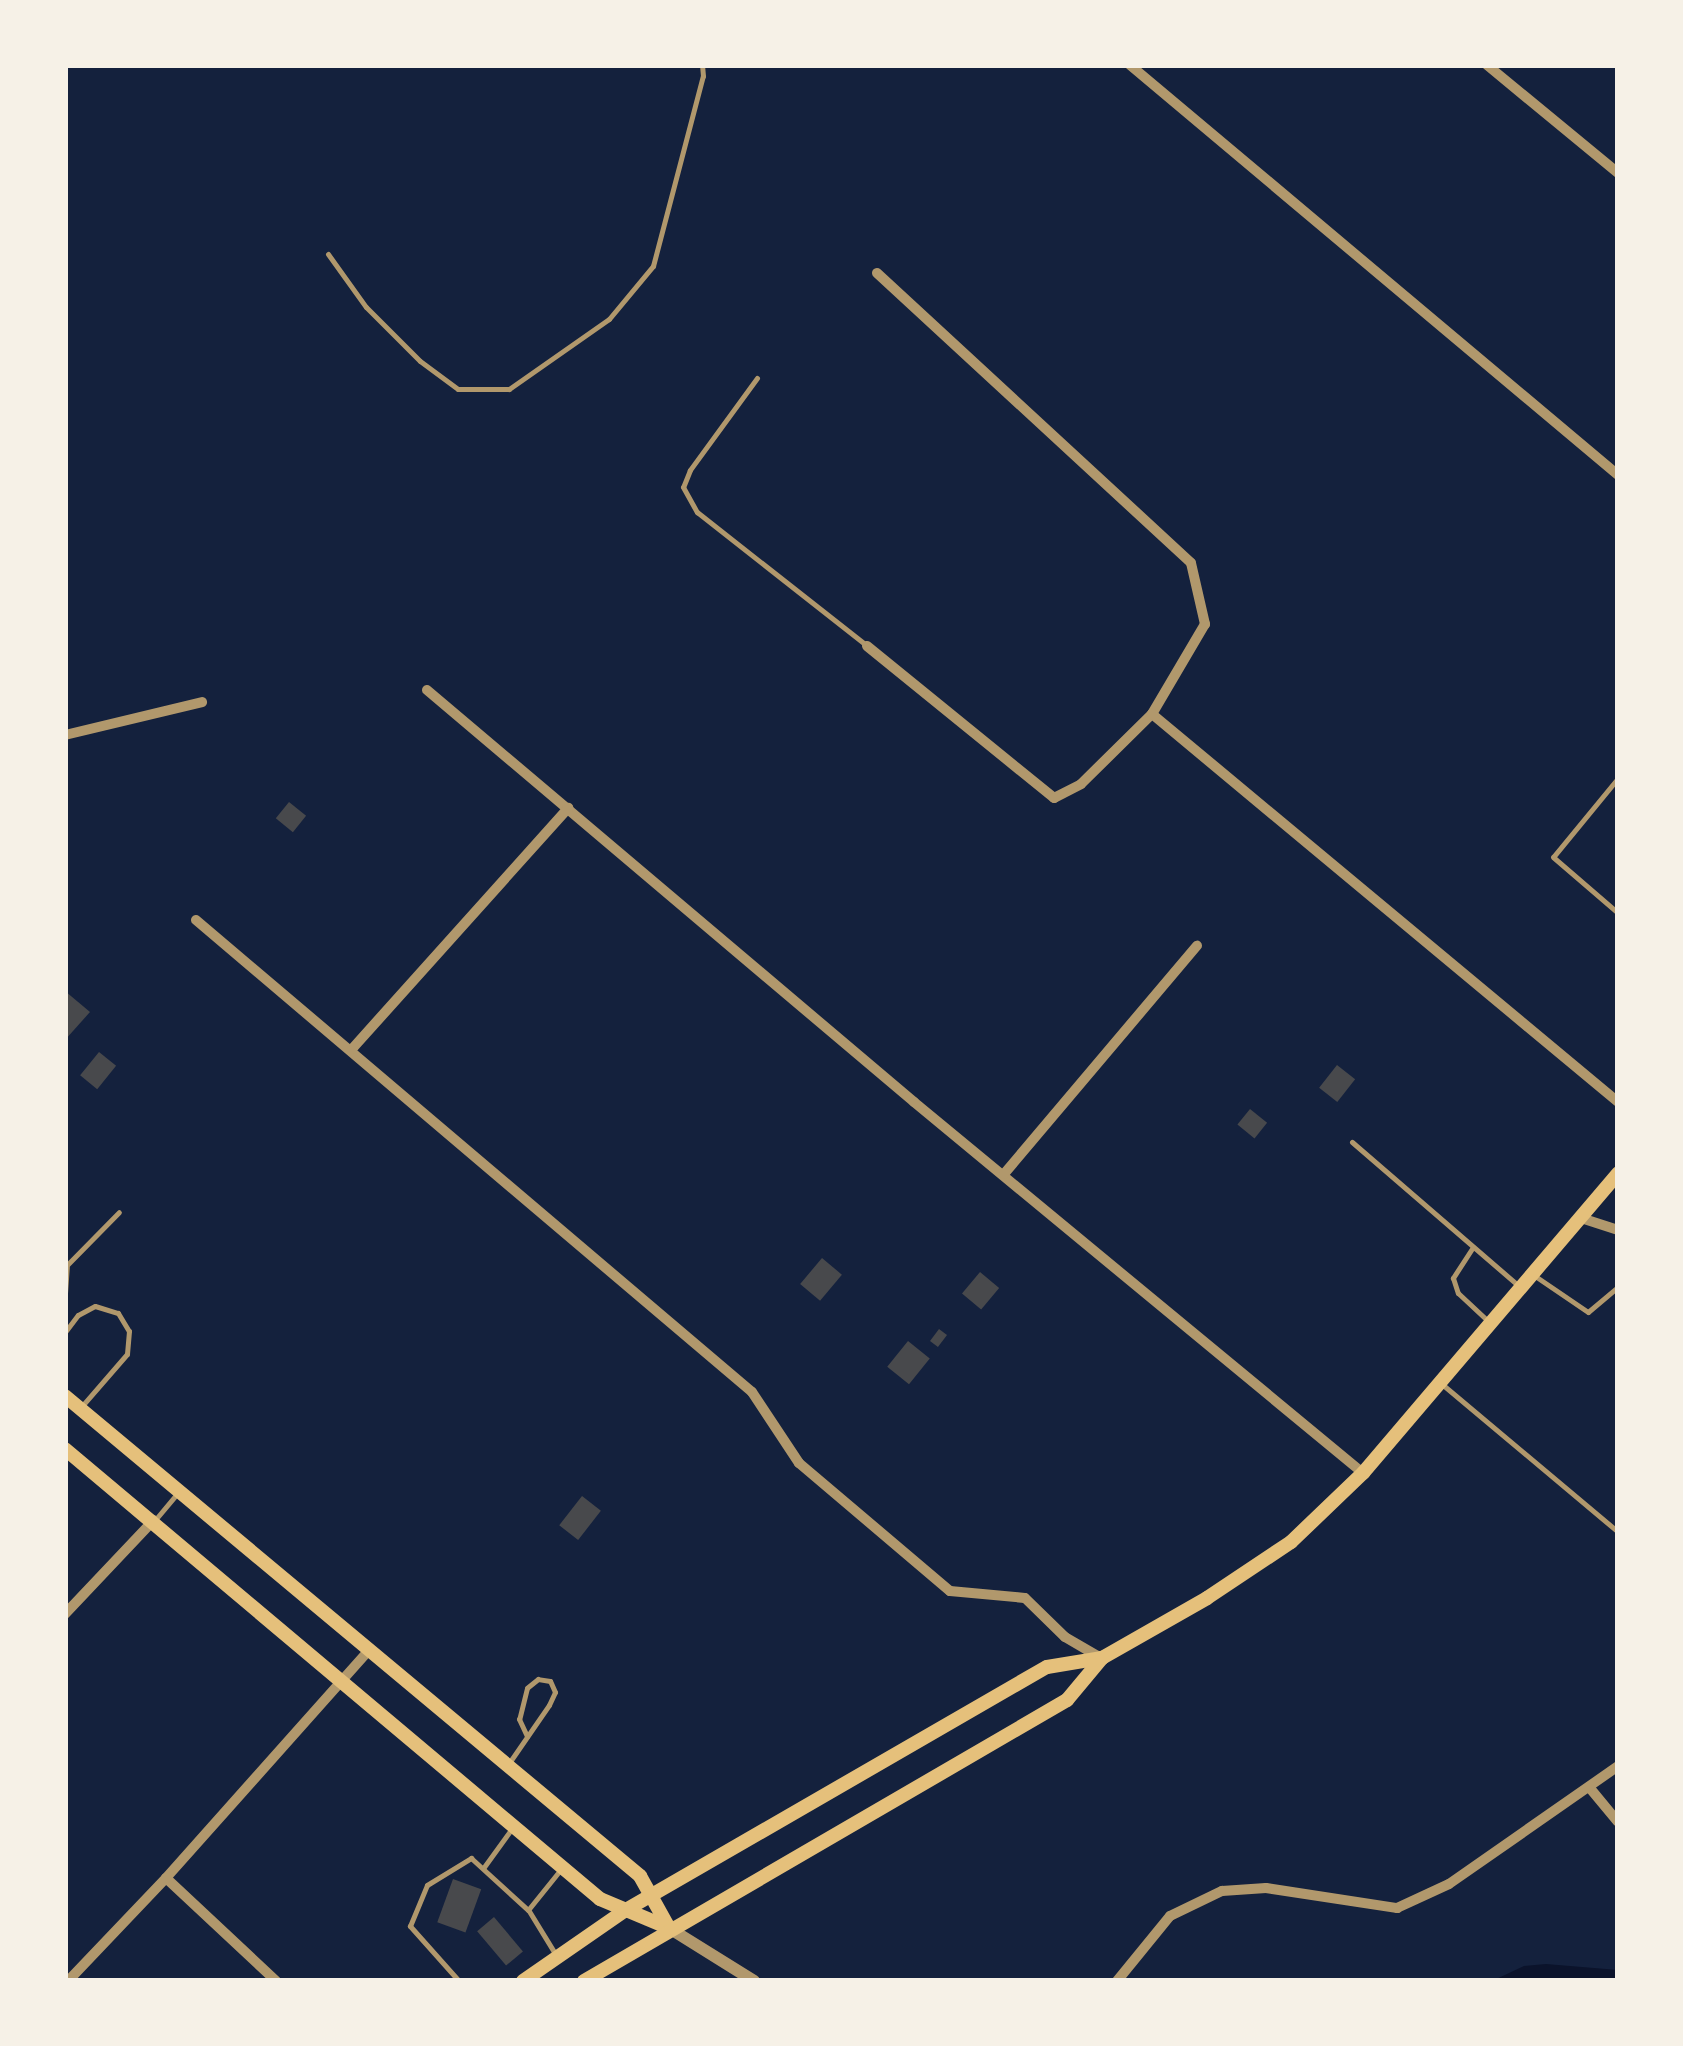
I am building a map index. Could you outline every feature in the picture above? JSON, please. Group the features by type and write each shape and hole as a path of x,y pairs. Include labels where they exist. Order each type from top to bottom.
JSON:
{"main road":[{"path":"584,1981 1067,1700 1102,1658 1207,1598 1291,1542 1364,1473 1618,1173"},
{"path":"65,1396 640,1876 670,1928"},
{"path":"65,1450 154,1520 600,1899 670,1928"},
{"path":"523,1981 624,1910 1047,1667 1102,1658"}],"street":[{"path":"1130,65 1618,475"},
{"path":"1487,65 1618,173"},
{"path":"867,646 1054,798 1080,784 1152,714 1206,624 1191,563 877,272"},
{"path":"427,690 1364,1473"},
{"path":"65,735 202,702"},
{"path":"1152,714 1618,1102"},
{"path":"352,1049 568,808"},
{"path":"196,920 752,1392 799,1463 950,1591 1025,1598 1065,1637 1102,1658"},
{"path":"1004,1174 1197,946"},
{"path":"1581,1218 1618,1230"},
{"path":"65,1614 154,1520"},
{"path":"68,1981 370,1650"},
{"path":"1117,1981 1170,1916 1222,1890 1266,1888 1397,1908 1449,1884 1618,1766"},
{"path":"1589,1788 1618,1822"},
{"path":"166,1878 276,1981"},
{"path":"670,1928 754,1981"}],"lane":[{"path":"328,254 366,308 458,389 510,389 609,320 653,266 704,76 702,65"},
{"path":"757,378 690,470 682,487 696,512 867,646"},
{"path":"1618,778 1553,857 1618,913"},
{"path":"1352,1142 1521,1288"},
{"path":"65,1293 66,1265 120,1212"},
{"path":"1473,1246 1454,1278 1458,1293 1491,1324"},
{"path":"1532,1274 1588,1312 1618,1288"},
{"path":"65,1332 78,1315 95,1306 118,1313 130,1331 127,1354 80,1409"},
{"path":"1440,1383 1618,1532"},
{"path":"154,1520 179,1492"},
{"path":"508,1765 550,1705 555,1692 550,1680 538,1679 527,1688 519,1718 527,1736"},
{"path":"483,1868 514,1825"},
{"path":"458,1981 410,1926 427,1885 471,1858 528,1910 556,1956"},
{"path":"528,1910 563,1866"}],"water":[{"path":"1524,1966 1618,1970 1618,1981 1492,1981"}],"building":[{"path":"289,802 306,816 293,832 276,818"},
{"path":"65,991 90,1012 65,1040"},
{"path":"99,1052 116,1066 97,1089 80,1075"},
{"path":"1337,1065 1355,1079 1337,1102 1319,1088"},
{"path":"1250,1109 1267,1123 1255,1138 1237,1125"},
{"path":"822,1258 842,1275 820,1301 800,1284"},
{"path":"980,1272 999,1288 981,1310 962,1293"},
{"path":"939,1329 947,1335 938,1347 930,1341"},
{"path":"908,1341 930,1359 909,1384 887,1367"},
{"path":"582,1496 601,1511 578,1540 559,1525"},
{"path":"453,1879 481,1889 465,1932 437,1922"},
{"path":"494,1917 523,1951 506,1966 477,1931"}]}
